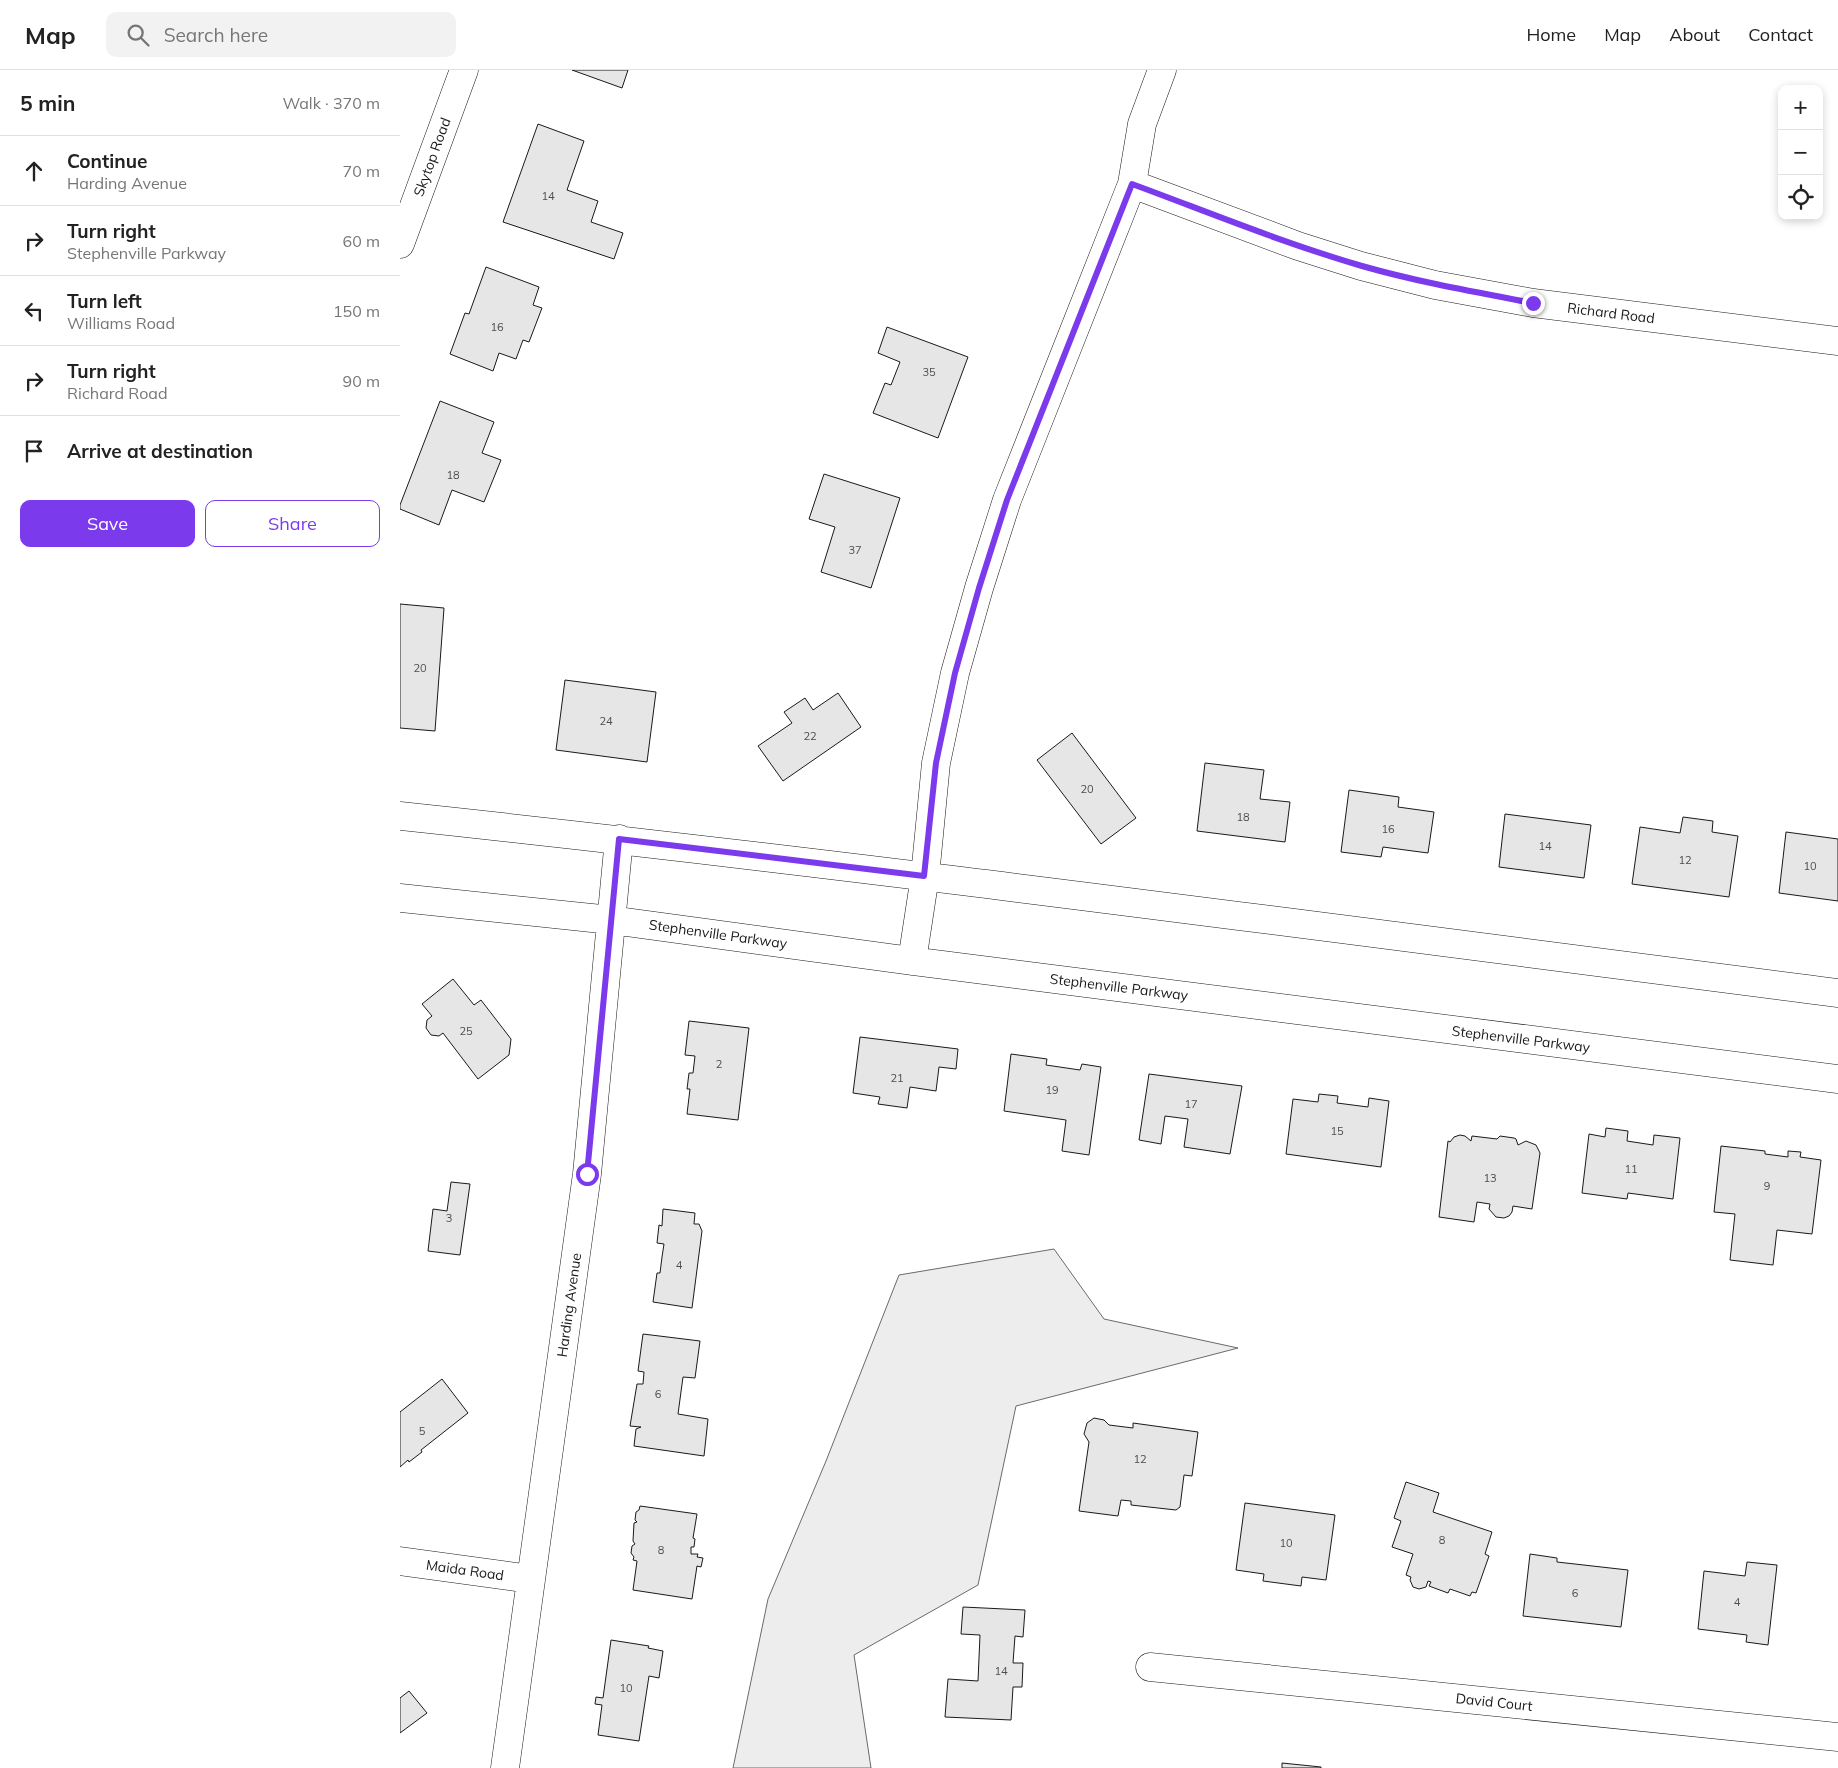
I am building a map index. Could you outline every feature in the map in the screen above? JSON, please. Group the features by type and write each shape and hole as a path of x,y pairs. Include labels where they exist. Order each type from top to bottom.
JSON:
{"street":[{"name":"Skytop Road","path":"400,244 464,70"},
{"path":"912,960 924,876 936,763 955,673 1007,500 1132,184 1142,124 1162,70"},
{"name":"Richard Road","path":"1132,184 1298,246 1361,266 1435,285 1533,303 1838,341"},
{"path":"400,816 619,839 924,876 1838,993"},
{"name":"Harding Avenue","path":"505,1768 587,1174 619,839"},
{"name":"Stephenville Parkway","path":"400,898 611,920 1838,1079"},
{"name":"Maida Road","path":"400,1561 530,1579"},
{"name":"David Court","path":"1150,1667 1838,1737"}],"shaded area":[{"path":"1054,1249 1104,1319 1238,1348 1016,1406 978,1585 854,1655 871,1768 733,1768 768,1599 826,1461 899,1275"}],"building":[{"path":"572,70 628,70 622,88"},
{"path":"538,124 584,141 567,190 598,201 591,222 623,233 614,259 503,222"},
{"path":"486,267 539,287 533,305 542,308 529,342 523,340 516,359 499,353 493,371 450,354 465,313 469,314"},
{"path":"887,327 968,357 938,438 873,413 885,383 891,385 900,362 878,353"},
{"path":"440,401 494,422 482,453 501,460 484,502 452,490 439,525 400,509 400,505"},
{"path":"824,474 900,498 871,588 821,572 835,527 809,519"},
{"path":"400,604 444,608 435,731 400,728"},
{"path":"565,680 656,692 647,762 556,750"},
{"path":"838,693 861,727 783,781 758,746 792,723 784,712 805,698 813,710"},
{"path":"1072,733 1136,818 1101,844 1037,760"},
{"path":"1205,763 1264,770 1260,799 1290,802 1285,842 1197,831"},
{"path":"1349,790 1399,797 1398,807 1434,812 1428,853 1383,847 1381,857 1341,852"},
{"path":"1505,814 1591,825 1584,878 1499,867"},
{"path":"1683,817 1713,821 1712,832 1738,836 1729,897 1632,884 1640,827 1680,833"},
{"path":"1786,832 1838,839 1838,901 1779,893"},
{"path":"453,979 474,1005 481,1000 511,1039 509,1055 478,1079 443,1033 439,1036 431,1035 426,1028 427,1020 432,1016 422,1004"},
{"path":"689,1021 749,1028 738,1120 687,1114 690,1089 687,1089 689,1073 693,1073 695,1056 685,1055"},
{"path":"860,1037 958,1049 956,1069 939,1067 936,1091 910,1087 907,1108 878,1104 880,1097 853,1093"},
{"path":"1011,1054 1047,1059 1046,1065 1080,1070 1082,1064 1101,1067 1089,1155 1062,1151 1066,1120 1004,1111"},
{"path":"1149,1074 1242,1086 1230,1154 1184,1147 1188,1119 1165,1116 1161,1144 1139,1140"},
{"path":"1319,1094 1338,1096 1337,1103 1368,1107 1369,1098 1389,1101 1381,1167 1286,1154 1293,1099 1318,1102"},
{"path":"1606,1128 1628,1131 1627,1141 1653,1145 1654,1135 1680,1138 1673,1199 1628,1193 1627,1199 1582,1193 1589,1134 1605,1137"},
{"path":"1465,1136 1471,1141 1472,1136 1497,1139 1500,1136 1516,1139 1518,1145 1526,1141 1536,1145 1540,1153 1532,1209 1513,1206 1509,1216 1504,1218 1496,1217 1489,1209 1490,1204 1477,1202 1474,1222 1439,1217 1448,1141 1450,1142 1454,1137"},
{"path":"1721,1146 1765,1151 1765,1154 1788,1157 1788,1151 1801,1152 1800,1157 1821,1160 1812,1234 1777,1230 1773,1265 1730,1260 1735,1214 1714,1212"},
{"path":"451,1182 470,1184 460,1255 428,1251 433,1209 447,1211"},
{"path":"663,1209 695,1213 694,1224 699,1224 702,1231 692,1308 653,1302 664,1244 657,1243 659,1225 662,1226"},
{"path":"643,1334 700,1341 695,1378 683,1377 678,1414 708,1419 704,1456 634,1446 636,1429 641,1427 630,1426 637,1384 643,1384 644,1372 638,1371"},
{"path":"442,1379 468,1413 421,1450 422,1452 400,1467 400,1412"},
{"path":"1094,1418 1104,1420 1109,1425 1133,1428 1133,1423 1198,1432 1192,1476 1184,1475 1180,1507 1176,1510 1131,1505 1131,1501 1121,1500 1118,1516 1079,1511 1089,1442 1084,1434 1087,1423"},
{"path":"1406,1482 1439,1493 1433,1512 1492,1532 1485,1554 1489,1556 1476,1593 1472,1592 1470,1596 1450,1589 1448,1593 1429,1586 1431,1582 1428,1581 1426,1587 1419,1589 1413,1587 1410,1580 1411,1577 1406,1575 1413,1554 1392,1547 1401,1521 1394,1518"},
{"path":"1245,1503 1335,1515 1326,1580 1302,1577 1301,1586 1263,1581 1264,1574 1236,1570"},
{"path":"640,1506 697,1514 693,1538 695,1539 694,1547 691,1547 691,1554 698,1554 697,1557 703,1558 701,1567 697,1566 692,1599 633,1590 637,1561 633,1560 634,1557 631,1553 632,1546 635,1544 633,1541 634,1523 637,1522 635,1520 636,1512"},
{"path":"1530,1554 1557,1558 1557,1562 1628,1570 1621,1627 1523,1616"},
{"path":"1747,1562 1777,1565 1768,1645 1746,1642 1747,1635 1698,1629 1704,1571 1745,1576"},
{"path":"963,1607 1025,1610 1023,1637 1015,1636 1013,1663 1023,1663 1022,1687 1013,1687 1011,1720 945,1717 948,1679 978,1681 980,1635 961,1634"},
{"path":"611,1640 649,1646 648,1648 663,1651 659,1678 649,1676 639,1741 598,1735 602,1705 595,1704 596,1697 603,1698"},
{"path":"409,1691 427,1713 400,1733 400,1698"},
{"path":"1282,1763 1321,1767 1321,1768 1282,1768"}],"route":[{"path":"587,1174 619,839 924,876 936,763 955,673 979,588 1007,500 1132,184 1298,246 1361,266 1435,285 1533,303"}]}
